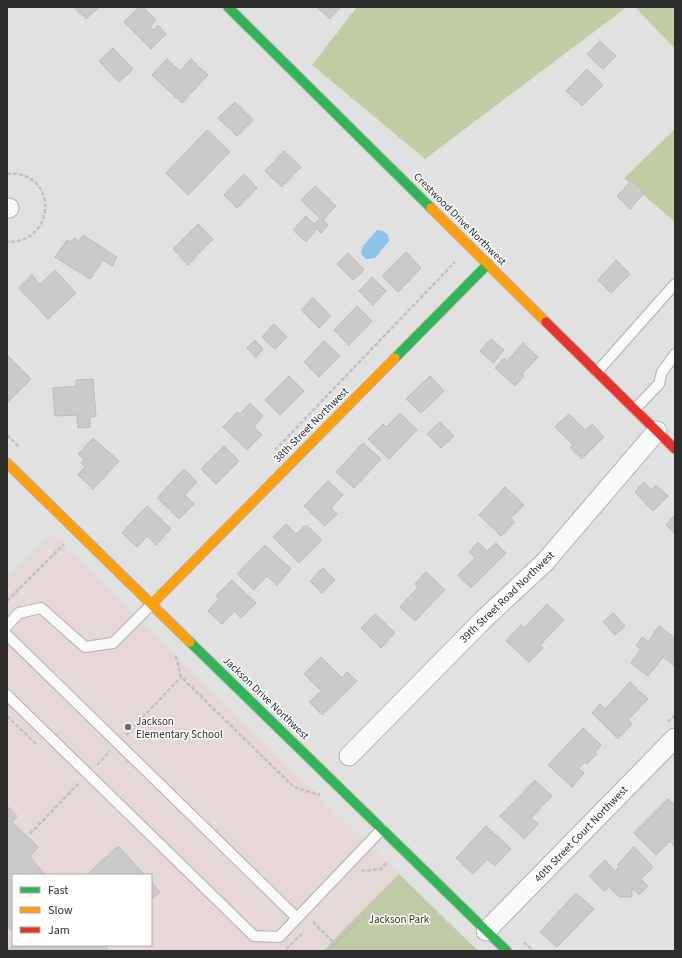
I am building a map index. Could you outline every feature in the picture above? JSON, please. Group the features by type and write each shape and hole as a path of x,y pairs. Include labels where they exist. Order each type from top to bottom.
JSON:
{"street":[{"name":"Crestwood Drive Northwest","path":"228,7 675,449"},
{"name":"38th Street Northwest","path":"152,604 488,264"},
{"name":"39th Street Road Northwest","path":"349,756 483,620 545,562 657,431"},
{"name":"Jackson Drive Northwest","path":"7,464 507,951"},
{"name":"40th Street Court Northwest","path":"486,931 670,732"}],"lane":[{"path":"597,372 675,284"},
{"path":"635,409 659,384 662,372 675,354"},
{"path":"7,626 19,613 41,608 85,647 113,643 152,604"},
{"path":"7,635 297,918"},
{"path":"7,696 254,936 279,937 382,829"}],"path":[{"path":"7,174 25,175 31,178 40,187 45,206 44,218 41,225 32,235 20,241 7,242"},
{"path":"274,451 455,262"},
{"path":"60,539 69,549"},
{"path":"7,601 64,544"},
{"path":"176,652 181,677 294,787 325,797"},
{"path":"30,834 181,677"},
{"path":"670,732 675,715"},
{"path":"369,842 393,867"},
{"path":"360,871 381,869 388,862"},
{"path":"403,877 414,888"},
{"path":"328,951 359,919 379,912 408,883"},
{"path":"282,951 290,947 318,916"},
{"path":"313,922 335,944"}],"shaded area":[{"name":"Jackson Elementary School","path":"52,535 399,874 323,951 7,951 7,580"}],"green space":[{"path":"357,7 627,7 425,159 312,65"},
{"path":"635,7 675,7 675,49"},
{"path":"675,129 675,222 624,178"},
{"name":"Jackson Park","path":"399,874 478,951 323,951"}],"water":[{"path":"377,230 383,231 388,235 389,241 375,258 366,259 361,254 363,246"}],"building":[{"path":"74,7 99,7 86,19"},
{"path":"139,7 143,7 156,20 150,27 153,30 158,25 166,34 151,49 124,22"},
{"path":"317,7 341,7 330,19"},
{"path":"600,41 616,56 603,69 587,54"},
{"path":"113,48 133,69 119,82 99,61"},
{"path":"167,59 180,71 191,59 208,75 182,103 152,75"},
{"path":"587,69 603,85 582,106 566,91"},
{"path":"235,102 253,120 237,136 218,118"},
{"path":"207,130 230,152 188,195 166,173"},
{"path":"284,151 301,167 282,187 265,171"},
{"path":"244,174 257,188 237,208 224,195"},
{"path":"632,180 645,192 630,209 617,196"},
{"path":"315,186 336,206 323,220 328,225 321,233 317,229 306,242 293,230 306,216 314,224 320,218 301,200"},
{"path":"198,224 213,239 188,265 173,249"},
{"path":"83,235 117,257 112,266 103,260 90,279 55,257 67,240 71,242 74,238 79,241"},
{"path":"406,252 421,268 398,292 382,276"},
{"path":"348,253 364,270 353,280 337,264"},
{"path":"616,260 630,274 611,293 598,280"},
{"path":"55,270 76,293 48,319 19,288 32,275 40,284"},
{"path":"372,277 386,291 373,305 359,291"},
{"path":"313,298 331,316 319,328 301,310"},
{"path":"357,306 372,321 349,345 334,330"},
{"path":"274,324 287,337 275,349 262,337"},
{"path":"491,339 504,350 493,363 480,351"},
{"path":"255,340 263,349 256,357 247,348"},
{"path":"324,341 340,356 319,377 304,362"},
{"path":"523,343 538,357 522,374 524,376 515,386 495,368 504,358 507,361"},
{"path":"7,355 31,379 7,403"},
{"path":"289,376 304,391 280,415 265,400"},
{"path":"430,376 444,391 421,413 406,399"},
{"path":"93,379 96,416 90,417 90,427 78,428 77,415 55,416 53,388 76,386 76,380"},
{"path":"250,403 263,416 254,427 262,435 247,450 223,427 237,412 240,414"},
{"path":"400,413 417,430 389,459 368,439 383,424 387,427"},
{"path":"569,414 585,430 592,424 604,437 582,459 570,447 573,445 555,427"},
{"path":"440,422 454,436 441,448 427,434"},
{"path":"93,438 119,461 93,489 78,475 85,467 81,463 84,459 78,454"},
{"path":"363,443 381,459 354,488 336,472"},
{"path":"224,446 239,461 216,484 201,469"},
{"path":"184,469 197,482 185,495 194,504 179,519 157,498"},
{"path":"328,481 343,495 331,508 337,514 325,526 304,506"},
{"path":"644,482 651,490 656,485 668,496 653,511 635,492"},
{"path":"505,487 524,505 511,518 515,522 501,536 479,515"},
{"path":"147,506 171,529 156,545 147,536 137,547 122,533"},
{"path":"675,515 675,534 666,525"},
{"path":"286,524 296,534 306,525 322,540 299,563 273,537"},
{"path":"478,542 487,551 496,543 506,553 471,588 458,575 475,558 469,552"},
{"path":"265,545 291,569 277,585 267,576 254,590 237,574"},
{"path":"323,568 335,580 322,593 310,581"},
{"path":"426,572 445,590 415,621 400,607 418,587 415,584"},
{"path":"232,580 256,603 241,618 234,611 222,624 208,611 219,599 216,596"},
{"path":"547,604 564,620 540,645 543,648 529,662 506,641 521,625 524,628"},
{"path":"613,613 625,626 615,635 603,622"},
{"path":"375,614 395,633 381,648 361,628"},
{"path":"659,626 675,638 675,666 663,657 648,676 631,663 641,649 636,646 642,637 648,642"},
{"path":"321,657 342,678 347,672 357,681 322,715 309,702 321,691 304,674"},
{"path":"630,682 648,699 628,720 632,724 618,739 592,713 600,704 605,709"},
{"path":"583,728 601,745 595,752 597,754 587,764 585,762 578,768 584,773 572,787 548,765"},
{"path":"535,780 552,796 531,818 538,824 524,839 500,816"},
{"path":"668,799 675,805 675,847 670,841 656,855 634,833"},
{"path":"7,806 17,816 12,822 38,847 30,857 45,874 12,874 12,930 7,926"},
{"path":"486,826 511,849 495,866 487,859 473,874 456,858"},
{"path":"118,846 144,874 88,874"},
{"path":"634,847 653,867 641,879 648,886 639,895 632,888 632,897 620,897 609,887 604,891 589,876 605,860 615,871 619,867 617,865"},
{"path":"152,883 160,892 152,898"},
{"path":"576,893 594,909 557,947 540,932"},
{"path":"13,946 106,946 109,951 7,951"}],"traffic: fast":[{"path":"228,7 431,208"},
{"path":"395,358 488,264"},
{"path":"190,642 507,951"}],"traffic: slow":[{"path":"431,208 546,322"},
{"path":"152,604 395,358"},
{"path":"7,463 190,642"}],"traffic: jam":[{"path":"546,322 675,449"}],"place":[{"name":"Jackson Elementary School","path":"128,727"}]}
